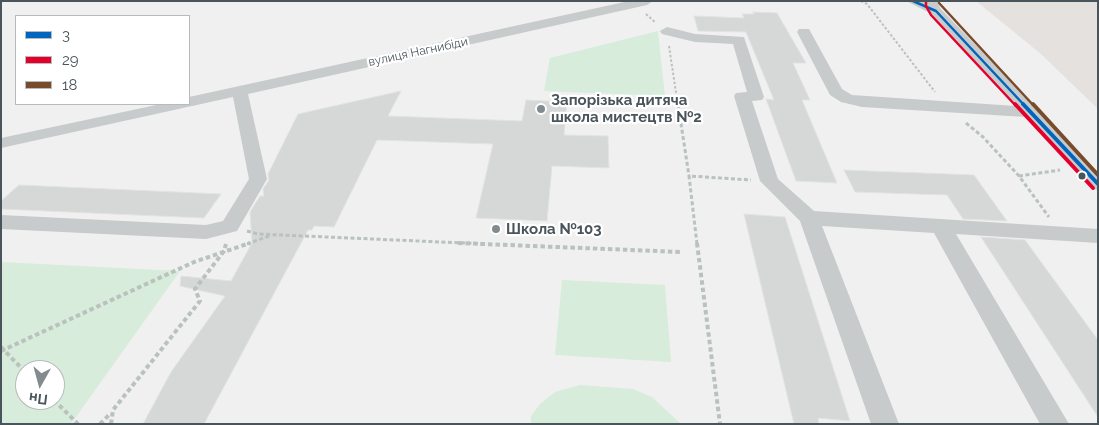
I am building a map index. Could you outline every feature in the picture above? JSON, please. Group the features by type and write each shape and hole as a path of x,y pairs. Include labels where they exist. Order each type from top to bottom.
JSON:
{"street":[{"name":"вулиця Нагнибіди","path":"190,102 647,1"},
{"path":"912,1 934,6 1098,184"},
{"path":"667,31 695,38 739,40 756,97 742,96 769,181 809,218 884,424"},
{"path":"804,32 836,92 847,99 862,102 1031,112"},
{"path":"1,222 206,232 230,226 258,179 240,91"},
{"path":"1,143 177,105"},
{"path":"809,218 1098,236"},
{"path":"940,226 1055,424"}],"path":[{"path":"650,18 667,31 689,176 720,424"},
{"path":"1019,176 1060,170"},
{"path":"689,176 769,181"},
{"path":"100,424 200,301 195,289 224,251 230,226 258,234 272,235 681,252"},
{"path":"15,362 2,350 194,262 272,235"},
{"path":"64,410 78,424"},
{"path":"111,424 113,410"}],"green space":[{"path":"658,31 665,96 544,91 550,58"},
{"path":"1,262 180,271 71,424 1,424"},
{"path":"562,280 665,285 671,362 555,355"},
{"path":"580,385 633,389 652,397 681,424 531,424 531,416 540,404 555,392"}],"sand":[{"path":"976,1 1098,1 1098,109 1041,54"}],"building":[{"path":"753,12 777,13 806,63 793,63 810,100 802,100 837,183 796,181 766,99 774,100 746,32 698,31 694,16 744,18 742,14 754,14"},
{"path":"401,91 388,116 522,121 526,100 567,102 564,135 608,136 609,168 552,166 547,221 476,218 493,144 377,140 334,227 314,226 312,230 308,230 204,424 143,424 171,372 225,296 180,286 181,276 231,281 252,243 250,212 260,196 264,196 263,189 269,180 268,174 298,114"},
{"path":"844,170 974,175 1007,221 963,219 947,195 855,192"},
{"path":"19,185 221,194 204,218 1,209 1,201"},
{"path":"744,214 785,217 850,421 818,418 819,424 794,424"},
{"path":"981,237 1025,240 1098,340 1098,417"}],"transit line":[{"name":"3","path":"913,1 936,11 1098,184"},
{"name":"29","path":"926,1 926,6 931,15 1093,188"},
{"name":"18","path":"939,3 1098,175"}],"place":[{"name":"Запорізька дитяча школа мистецтв №2","path":"541,109"},
{"name":"Школа №103","path":"496,229"}]}
